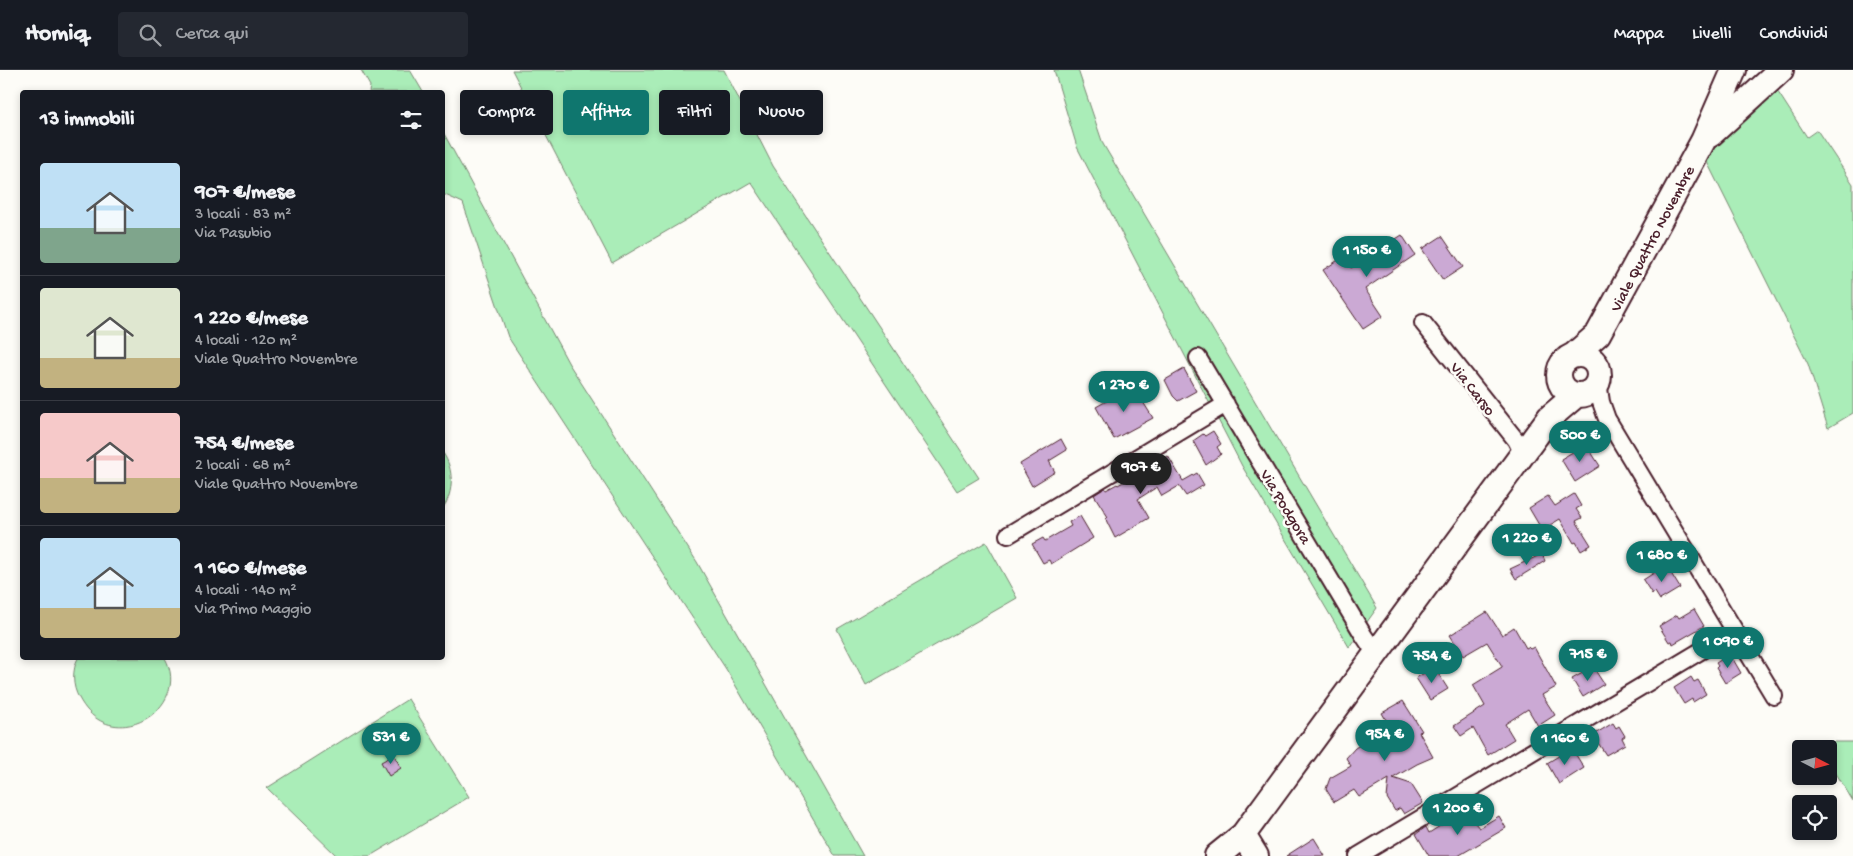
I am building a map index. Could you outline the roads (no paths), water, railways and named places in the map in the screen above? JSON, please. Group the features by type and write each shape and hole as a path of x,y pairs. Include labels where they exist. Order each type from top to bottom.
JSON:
{"street":[{"name":"Viale Quattro Novembre","path":"1598,334 1574,356 1567,358 1559,370 1583,385 1598,334 1703,141 1734,70"},
{"name":"Viale Quattro Novembre","path":"1703,141 1781,70"},
{"name":"Via Carso","path":"1423,323 1516,440 1523,454"},
{"path":"1217,856 1243,834 1549,418 1583,385 1593,360 1584,355 1574,356"},
{"name":"Via Podgora","path":"1198,358 1376,654"},
{"path":"1583,385 1607,419 1774,696"},
{"path":"1008,535 1226,404"},
{"path":"1358,856 1734,631"},
{"path":"1243,834 1256,856"}]}
